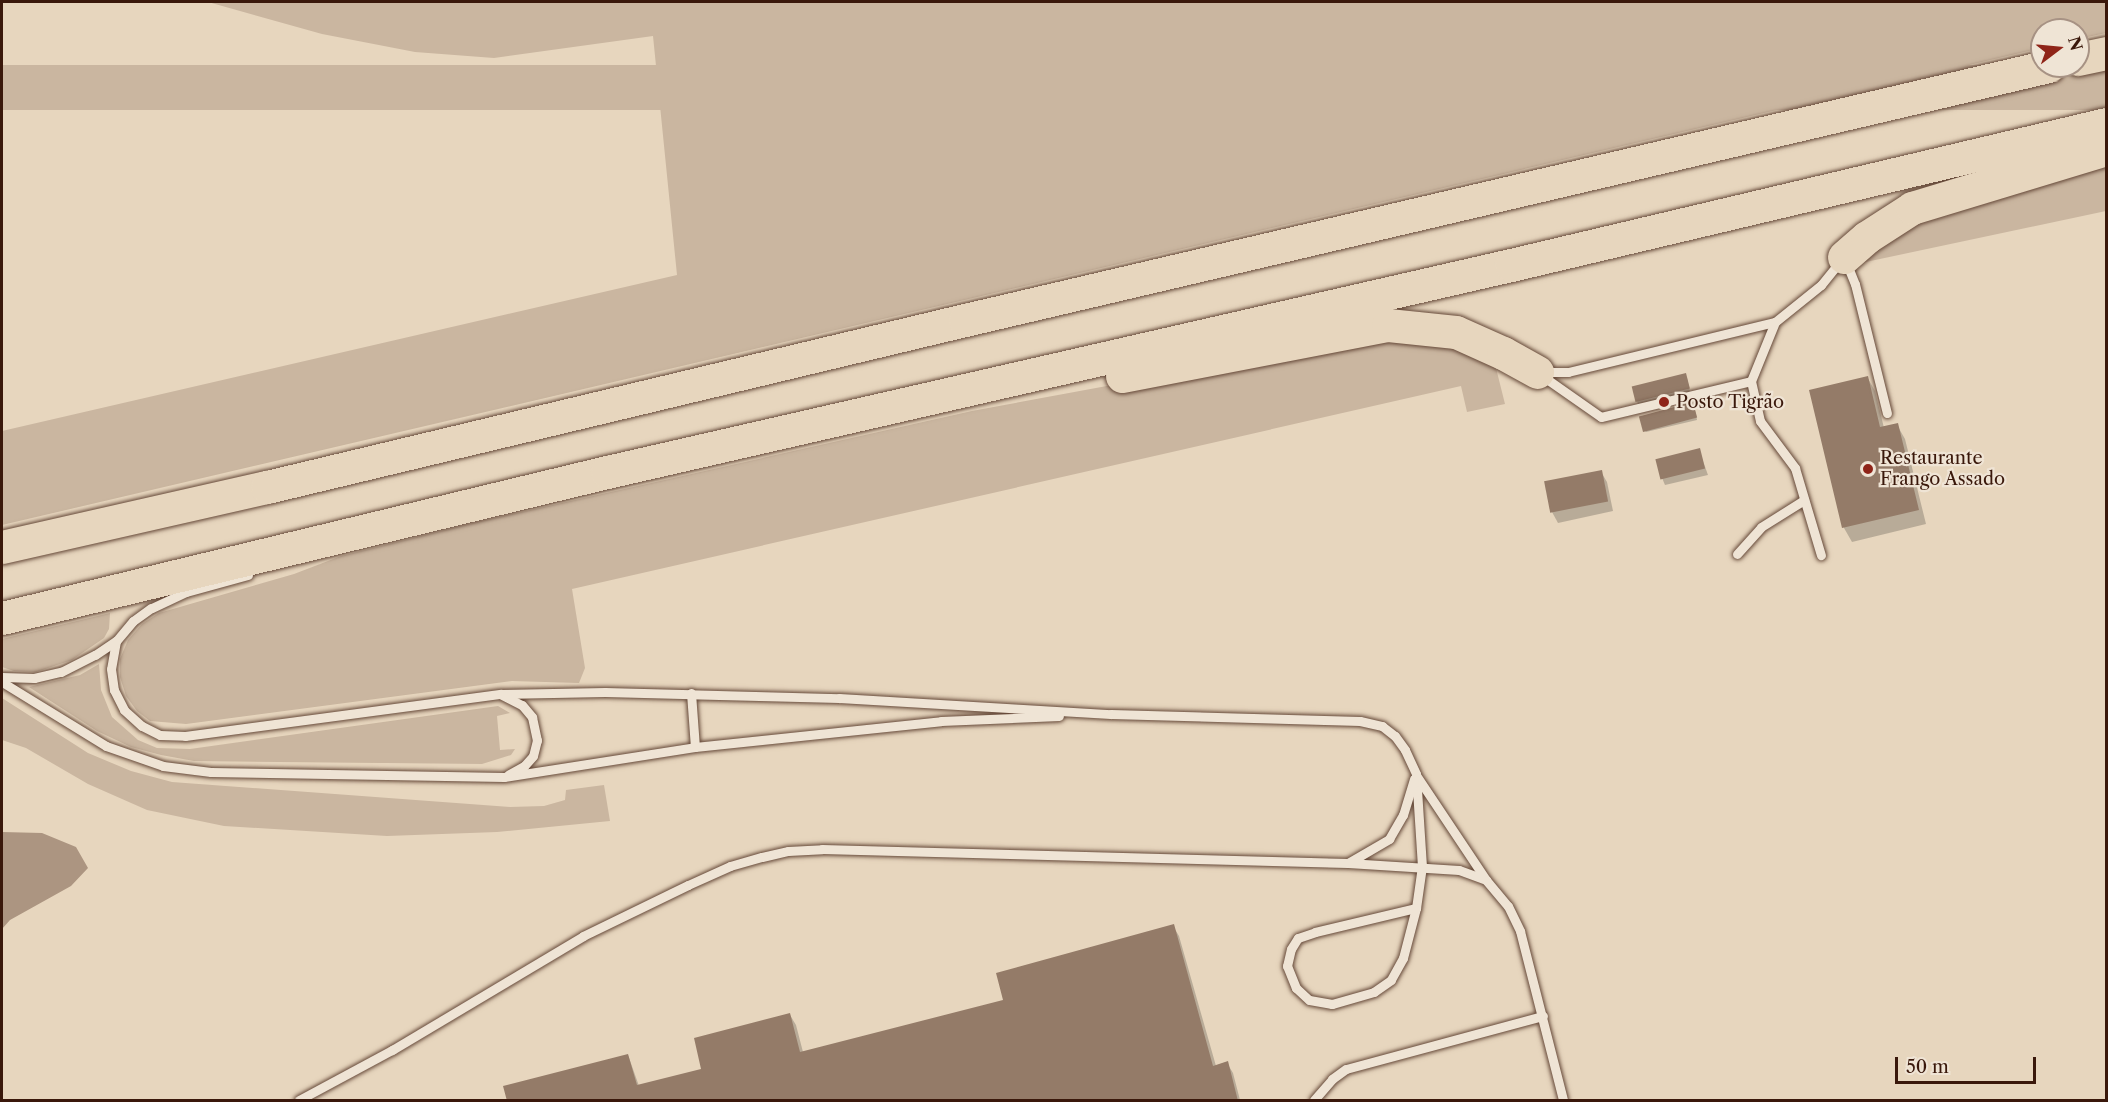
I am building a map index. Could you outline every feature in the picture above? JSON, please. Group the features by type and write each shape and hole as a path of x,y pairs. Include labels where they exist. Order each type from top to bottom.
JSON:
{"highway":[{"path":"2090,56 2106,53"},
{"path":"2,547 279,485 976,317 2030,70"},
{"path":"2,618 607,471 1500,268 2106,124"},
{"path":"1844,257 1866,237 1912,208 2106,149"},
{"path":"607,471 737,458 996,400 1388,325 1456,332 1503,352 1537,372"}],"lane":[{"path":"1537,372 1568,372 1775,322 1821,285 1844,257 1855,284 1887,413"},
{"path":"1775,322 1751,381 1760,421 1795,468 1821,555"},
{"path":"1537,372 1601,417 1751,381"},
{"path":"1737,554 1761,527 1804,500"},
{"path":"309,556 394,524"},
{"path":"2,677 34,678 61,672 95,655 116,641 133,621 151,608 186,592 254,574"},
{"path":"116,641 111,669 114,690 124,710 142,726 160,735 185,736 501,694 691,693 839,698 1111,714 1360,720 1382,726 1395,736 1405,750 1416,774 1486,880 1508,906 1520,931 1563,1101"},
{"path":"2,682 106,746 164,766 211,772 504,777 695,747 941,721 1111,714"},
{"path":"691,693 695,747"},
{"path":"501,694 522,705 532,717 537,740 533,756 524,766 504,777"},
{"path":"1347,863 1389,839 1403,815 1416,774"},
{"path":"1416,774 1422,866 1416,908 1403,958 1391,980 1374,992 1332,1004 1309,1000 1296,988 1287,966 1291,949 1298,938 1416,908"},
{"path":"299,1101 392,1050 583,936 730,866 788,851 822,849 1422,866 1459,870 1486,880"},
{"path":"1317,1098 1346,1069 1543,1016"}],"shaded area":[{"path":"208,2 2106,2 2106,33 2090,36 2090,18 2030,18 2030,51 2,525 2,431 677,275 653,36 494,58 415,52 322,34"},
{"path":"2,65 2030,65 2030,78 2090,78 2090,65 2106,65 2106,110 2,110"},
{"path":"2106,167 2106,211 1861,263 1919,215"},
{"path":"1361,339 1431,340 1495,364 1505,404 1467,412 1461,386 572,589 585,668 579,683 512,681 186,724 150,721 137,711 126,696 120,677 120,659 128,640 142,624 159,613 294,574 341,556 477,522 972,411"},
{"path":"110,613 109,629 104,638 72,660 36,672 14,671 2,667 2,639"},
{"path":"99,664 101,690 112,717 138,740 157,748 190,749 498,706 510,713 497,716 500,750 515,749 511,755 482,764 194,761 161,755 131,747 97,731 29,687 80,675"},
{"path":"2,698 88,753 131,771 172,782 510,807 544,806 565,800 566,790 604,785 610,821 497,832 387,836 224,826 147,810 88,784 26,748 2,740"},
{"path":"2,832 42,833 76,847 88,868 71,886 10,920 2,929"}],"building":[{"path":"1686,373 1690,389 1636,402 1632,387"},
{"name":"Restaurante Frango Assado","path":"1868,376 1880,427 1898,423 1919,510 1842,528 1809,390"},
{"path":"1693,402 1697,417 1643,432 1639,416"},
{"path":"1700,448 1705,468 1660,480 1655,459"},
{"path":"1602,470 1608,501 1550,513 1544,481"},
{"path":"1174,924 1213,1066 1228,1061 1238,1101 507,1101 503,1086 628,1054 637,1085 701,1069 694,1038 790,1013 800,1052 1003,1000 996,973"}],"place":[{"name":"Posto Tigrão","path":"1664,402"},
{"name":"Restaurante Frango Assado","path":"1868,469"}]}
